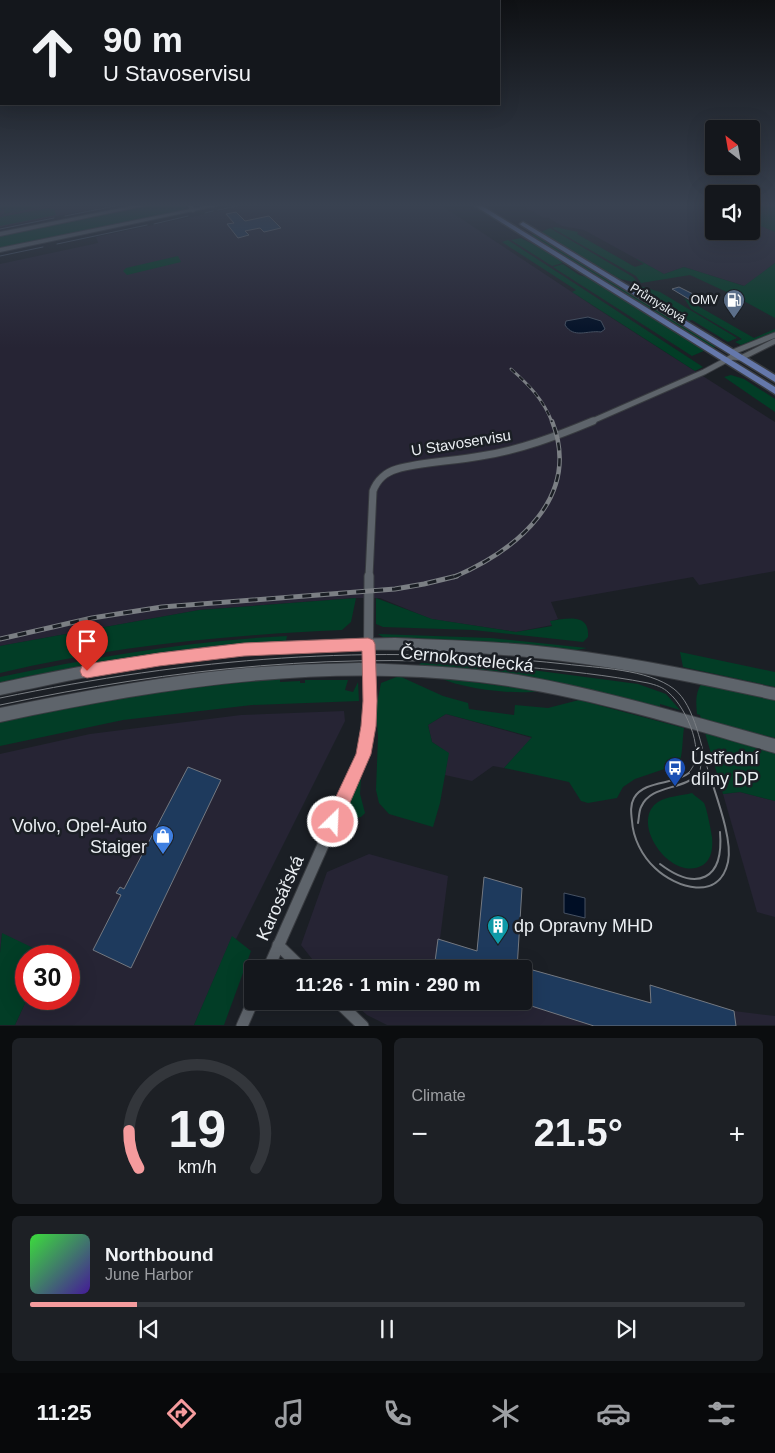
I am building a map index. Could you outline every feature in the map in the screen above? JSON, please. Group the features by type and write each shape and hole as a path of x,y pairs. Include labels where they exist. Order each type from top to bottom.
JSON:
{"main road":[{"name":"Průmyslová","path":"556,252 733,357 775,379"},
{"name":"Průmyslová","path":"567,252 733,357 775,391"},
{"name":"Černokostelecká","path":"0,689 101,668 168,658 244,650 368,644 472,647 555,654 668,671 775,694"},
{"name":"Černokostelecká","path":"0,715 77,699 179,682 280,673 417,670 553,688 775,746"}],"street":[{"path":"733,357 775,335"},
{"path":"733,357 775,341"},
{"name":"U Stavoservisu","path":"369,670 368,644 373,490 383,476 404,467 483,456 558,436 733,357"},
{"name":"Karosářská","path":"272,960 363,754 369,726 369,670"},
{"path":"278,946 293,960"},
{"path":"242,1026 249,1010"},
{"path":"346,1010 363,1026"}],"shaded area":[{"path":"57,252 511,252 775,422 775,571 699,585 693,577 551,602 558,619 551,621 552,625 516,632 431,619 380,598 356,598 199,610 0,646 0,264"},
{"path":"624,252 775,252 775,263 745,286 684,267 664,274"},
{"path":"344,711 345,721 236,939 232,937 194,1025 15,1025 22,1010 80,1010 80,945 25,945 2,934 0,953 0,754 90,734 241,715"},
{"path":"446,714 532,738 504,768 493,766 472,781 445,775 448,753 432,742 428,725"},
{"path":"740,792 775,801 775,917 757,912 723,794"},
{"path":"369,854 448,876 440,939 477,951 484,877 521,887 517,960 313,960 301,945 327,872"},
{"path":"532,969 623,996 651,1002 650,985 734,1011 775,1016 775,1025 387,1025 361,1010 532,1010"}],"green space":[{"path":"517,252 526,252 703,367 695,371 572,292 576,290"},
{"path":"530,252 548,252 563,263 552,266"},
{"path":"558,252 564,252 718,346 713,348"},
{"path":"574,252 590,252 633,277 638,283 620,279"},
{"path":"594,252 608,252 635,267 644,264 637,259 664,274 684,267 744,286 775,263 775,318 731,294 690,275 641,283 636,276"},
{"path":"178,256 181,262 127,275 123,271 126,268"},
{"path":"563,264 579,275 591,278 706,350 692,356 553,267"},
{"path":"643,287 660,292 737,338 728,342 692,320 689,321 633,289"},
{"path":"684,298 754,338 775,329 775,332 741,345 735,342 742,339 691,309"},
{"path":"731,375 744,379 775,399 775,412 724,377"},
{"path":"356,598 351,622 342,630 170,643 85,656 0,673 0,646 199,610"},
{"path":"376,598 432,619 516,632 552,626 550,621 576,619 585,624 588,629 588,637 583,642 473,630 383,627 376,624"},
{"path":"378,634 491,638 587,648 572,651 461,641 386,639"},
{"path":"287,636 286,641 142,656 0,683 0,677 107,657 179,646"},
{"path":"680,652 775,672 775,687 683,667"},
{"path":"421,663 517,668 638,684 666,694 680,710 660,704 660,708 578,687 528,677 419,665"},
{"path":"399,676 443,696 468,703 469,709 514,715 515,705 548,708 579,700 684,728 679,764 635,779 623,787 617,798 588,803 581,801 569,782 504,768 532,737 446,714 428,725 432,742 449,753 440,803 433,827 389,814 379,803 376,790 378,737 376,708 381,683"},
{"path":"441,678 540,691 489,690 450,682"},
{"path":"280,679 280,682 300,681 300,683 305,683 305,680 348,680 345,690 353,692 358,682 359,701 252,705 123,720 0,746 0,721 139,696 209,686"},
{"path":"702,683 775,700 775,738 701,719 700,715 697,714 696,702 698,690"},
{"path":"705,733 775,752 775,801 740,792 723,794"},
{"path":"359,776 361,778 360,794 365,813 361,817 345,821 342,816"},
{"path":"692,793 704,803 711,830 712,845 710,856 706,862 691,869 679,866 667,859 651,836 648,823 650,811 658,802 670,797"},
{"path":"2,933 27,945 15,945 15,1010 22,1010 15,1025 0,1025 0,953"},
{"path":"232,936 251,951 248,960 244,960 244,970 224,1025 194,1025"}],"water":[{"path":"588,317 601,321 605,329 601,332 577,333 572,332 565,325 566,321"},
{"path":"564,893 585,898 585,918 564,913"}],"building":[{"path":"679,287 705,301 697,304 672,289"},
{"name":"Volvo, Opel-Auto Staiger","path":"188,767 221,780 131,968 93,950 121,895 116,893 120,887 124,889"},
{"path":"484,877 522,888 518,960 435,960 438,939 477,951"},
{"path":"532,970 651,1003 650,985 734,1011 736,1026 594,1026 532,1006"}],"waterway":[{"path":"0,256 20,252"}],"tram line":[{"path":"0,698 142,673 281,658 421,655 493,658 622,670 663,682 681,696 692,717 709,774"},
{"path":"0,705 130,681 195,672 261,666 326,662 392,661 458,662 540,669 633,680 664,689 676,700 693,732 696,756 693,766 687,774"},
{"path":"698,774 702,757"},
{"path":"689,773 683,777 652,785 639,792 634,798 631,812 636,840 650,863 674,881 696,888 716,883 723,875 728,862 729,853 726,830 709,773"},
{"path":"638,823 640,809 652,795 685,783 698,774"},
{"path":"660,864 673,873 686,878 696,879 705,876 713,871 718,861 720,832"}],"railway":[{"path":"511,369 535,393 552,422"},
{"path":"455,576 478,566 521,536 538,517 551,497 558,474 559,448 552,421"},
{"path":"0,639 92,618 162,607 395,589 455,576"}],"place":[{"name":"OMV","path":"734,319"},
{"name":"Ústřední dílny DP","path":"675,787"},
{"name":"Volvo, Opel-Auto Staiger","path":"163,855"},
{"name":"dp Opravny MHD","path":"498,945"}],"route":[{"path":"87,671 201,654 368,644 369,726 363,754 333,822"}]}
